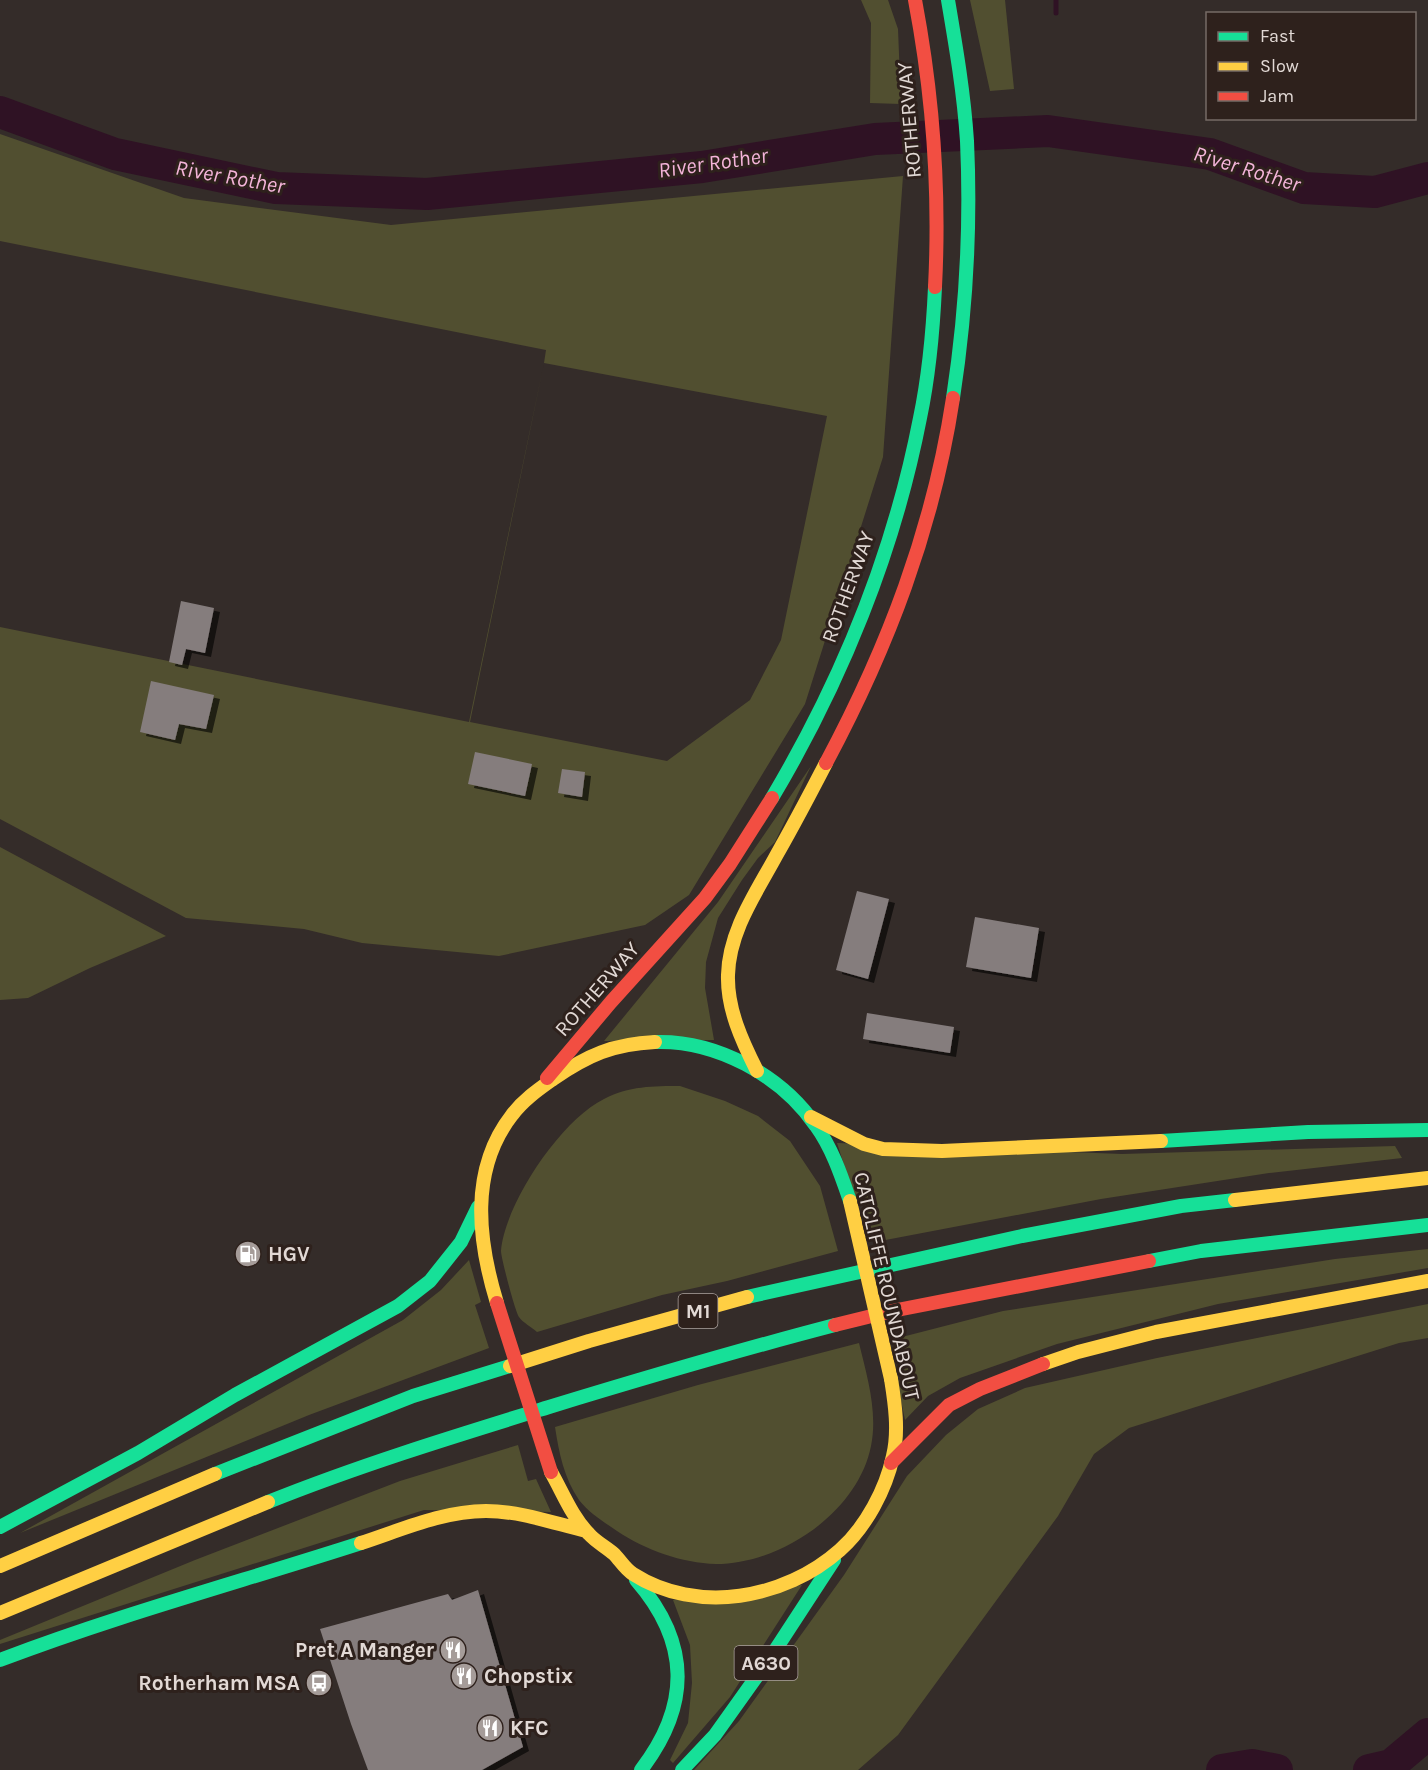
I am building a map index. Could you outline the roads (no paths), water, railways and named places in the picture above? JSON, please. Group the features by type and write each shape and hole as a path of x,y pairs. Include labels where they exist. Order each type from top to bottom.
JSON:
{"main road":[{"name":"ROTHERWAY","path":"535,1093 618,993 679,929 728,867 774,798 805,741 862,620 897,510 922,412 935,296 937,169 930,93 915,0"},
{"path":"757,1071 742,1042 730,999 728,975 734,941 740,922 849,718 881,653 903,596 930,513 949,427 964,324 968,169 961,89 948,0"},
{"name":"CATCLIFFE ROUNDABOUT","path":"676,1041 690,1044 732,1058 757,1071 798,1103 811,1117 836,1159 850,1201 891,1379 895,1410 895,1442 891,1463 864,1521 840,1550 809,1572 762,1592 728,1598 664,1590 630,1573 614,1554 586,1531 551,1472 486,1272 479,1228 482,1179 491,1150 512,1114 535,1093 592,1055 632,1042 676,1041"},
{"path":"811,1117 864,1144 883,1149 942,1151 1118,1144 1308,1132 1428,1130"},
{"name":"M1","path":"0,1566 221,1471 413,1396 589,1341 771,1291 1022,1236 1181,1206 1428,1178"},
{"path":"0,1527 138,1453 235,1395 399,1306 430,1281 461,1242 480,1204"},
{"name":"M1","path":"0,1613 308,1485 423,1446 734,1351 892,1311 1202,1251 1428,1225"},
{"path":"891,1463 949,1405 1019,1372 1078,1352 1156,1332 1428,1281"},
{"path":"0,1660 208,1589 297,1564 447,1515 485,1511 512,1513 586,1531"},
{"name":"A630","path":"682,1770 715,1735 772,1655 840,1550"},
{"path":"630,1573 662,1615 672,1636 678,1671 675,1707 668,1729 641,1770"}],"waterway":[{"path":"1056,0 1056,13"},
{"name":"River Rother","path":"0,112 115,154 276,188 427,194 702,167 875,139 1048,131 1210,154 1304,188 1375,192 1428,178"},
{"name":"River Rother","path":"1369,1770 1391,1765 1428,1734"},
{"name":"River Rother","path":"1222,1770 1252,1765 1277,1770"}],"place":[{"name":"HGV","path":"248,1254"},
{"name":"Pret A Manger","path":"453,1650"},
{"name":"Chopstix","path":"464,1676"},
{"name":"Rotherham MSA","path":"319,1683"},
{"name":"KFC","path":"490,1728"}]}
